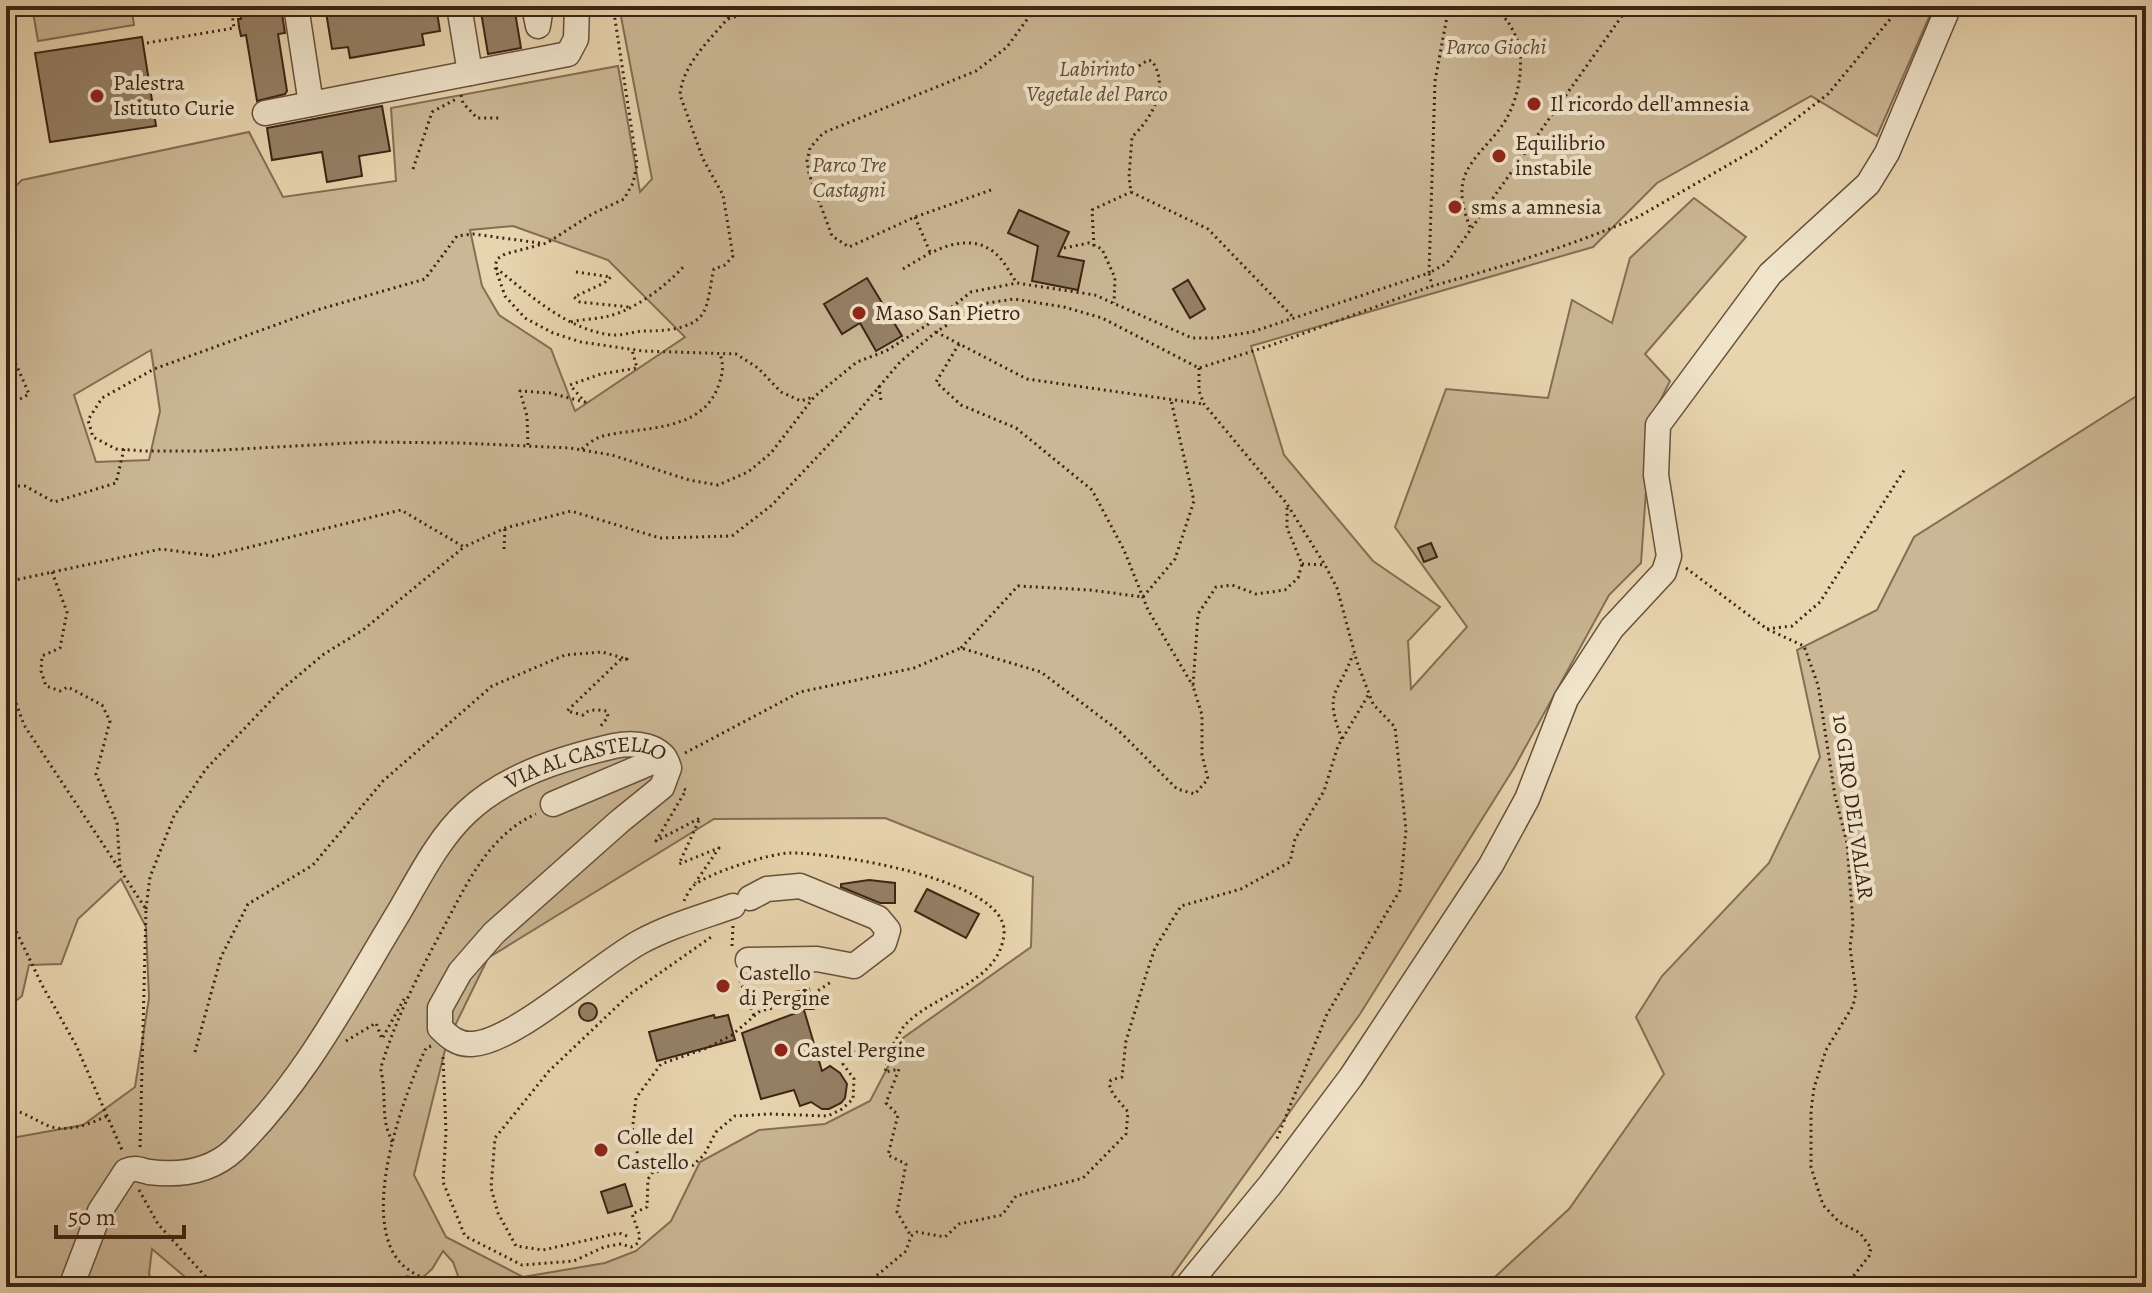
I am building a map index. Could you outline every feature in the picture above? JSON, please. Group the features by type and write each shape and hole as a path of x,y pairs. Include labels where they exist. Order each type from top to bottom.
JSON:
{"street":[{"path":"296,6 311,104"},
{"path":"459,6 462,82"},
{"path":"534,6 538,26 541,6"},
{"path":"265,113 462,82 568,54 576,39 577,6"},
{"path":"1186,1287 1270,1185 1351,1077 1491,865 1527,799 1566,699 1612,628 1664,572 1669,556 1656,475 1658,425 1770,274 1868,184 1887,153 1949,6"},
{"name":"VIA AL CASTELLO","path":"133,1168 152,1172 202,1170 231,1152 284,1096 436,851 466,812 505,783 551,764 630,743 643,744 667,765 662,787 494,933 460,972 440,1008 440,1028 446,1039"},
{"path":"553,804 667,765"},
{"path":"446,1039 472,1044 497,1038 534,1016 641,941 734,910 767,889 800,886 884,922 888,930 887,939 854,966 817,959 748,960"},
{"path":"71,1287 100,1211 126,1171 133,1168"}],"path":[{"path":"147,43 236,28 231,6"},
{"path":"613,6 637,165 633,183 624,199 592,214 547,243 473,234 457,236 425,279 317,310 144,374 102,398 88,420 93,437 116,449 204,451 368,442 528,445 612,455 689,480 718,485 748,472 771,453 814,397 857,362 886,351 938,318 971,292 1017,283 1095,295 1192,338 1215,338 1252,332 1429,273 1447,263 1629,6"},
{"path":"495,267 539,302 571,322 614,335 644,330 662,332 690,324 701,315 714,269 725,265 733,256 723,195 703,159 680,95 681,83 738,6"},
{"path":"728,19 768,6"},
{"path":"991,190 915,217 849,247 832,236 809,174 810,148 823,133 976,71 1007,47 1031,14 1044,6"},
{"path":"1432,286 1429,273 1435,81 1449,6"},
{"path":"1470,227 1463,210 1465,175 1504,124 1517,88 1520,60 1518,41 1504,18 1507,6"},
{"path":"133,1168 140,1153 146,909 150,877 174,816 206,769 281,690 324,654 363,630 464,547 505,528 571,511 660,538 732,536 772,505 900,362 936,332 981,304 1014,299 1064,307 1102,318 1199,368 1272,345 1432,286 1517,263 1617,226 1761,146 1828,94 1901,6"},
{"path":"1131,192 1132,137 1143,127 1153,110 1161,86 1158,69 1152,61 1139,66"},
{"path":"462,82 463,103 477,118 502,118"},
{"path":"413,169 432,112 462,82"},
{"path":"1131,192 1208,229 1293,317"},
{"path":"1094,246 1092,210 1131,192"},
{"path":"915,217 930,252"},
{"path":"903,269 930,252 973,242 994,252 1017,283"},
{"path":"540,243 505,254 497,259 495,267 505,296 525,318 553,333 581,342 632,350 736,354 744,357 781,392 801,401 814,397"},
{"path":"1064,248 1089,243 1102,249 1115,278 1114,303"},
{"path":"571,322 610,316 629,307 673,279 684,266"},
{"path":"576,272 611,277 574,297 580,302 629,307"},
{"path":"936,332 1027,379 1204,404"},
{"path":"6,341 29,394 6,407"},
{"path":"959,344 936,382 961,405 1016,428 1092,490 1124,550 1143,597 1193,686 1202,715 1202,755 1208,779 1195,794 1177,789 1119,731 1041,672 961,648"},
{"path":"528,445 527,416 520,391 550,393 585,402 570,385 601,374 637,368 632,350"},
{"path":"580,450 599,437 672,426 714,400 725,368 720,354"},
{"path":"1199,368 1199,391 1204,404 1287,504 1337,588 1354,651 1373,704 1395,727 1406,830 1400,890 1327,1014 1277,1137 1275,1149"},
{"path":"879,386 881,401"},
{"path":"1143,597 1175,559 1194,501 1171,400"},
{"path":"6,486 25,486 54,502 116,483 124,449"},
{"path":"1767,629 1792,626 1820,602 1905,469"},
{"path":"1193,686 1198,614 1216,587 1232,585 1256,594 1285,590 1298,578 1302,564 1287,528 1287,504"},
{"path":"6,582 161,549 213,556 401,510 464,547"},
{"path":"504,549 505,528"},
{"name":"10 GIRO DEL VALAR","path":"1669,556 1767,629 1804,646 1818,685 1835,796 1848,851 1853,924 1850,947 1856,992 1853,1006 1826,1050 1814,1088 1811,1167 1823,1205 1839,1222 1860,1233 1871,1248 1869,1256 1845,1287"},
{"path":"1302,564 1325,565"},
{"path":"52,572 67,612 60,648 42,656 41,671 46,686 60,691 68,687 102,705 110,721 96,774 117,823 120,869"},
{"path":"734,910 684,901 719,848 679,864 700,818 656,841 686,790 667,765 800,692 914,668 961,648 1018,586 1143,597"},
{"path":"1342,739 1333,716 1333,692 1347,672 1354,651"},
{"path":"195,1052 221,957 248,904 313,865 383,781 492,686 565,655 602,652 627,659 620,660 567,711 583,715 594,710 607,711 608,717 593,735"},
{"path":"6,675 24,725 146,909"},
{"path":"863,1287 906,1251 911,1236 917,1232 945,1237 959,1224 1002,1215 1016,1196 1083,1178 1126,1134 1128,1112 1109,1084 1111,1080 1122,1077 1128,1033 1155,948 1181,906 1241,889 1290,862 1295,839 1324,791 1342,739 1369,694"},
{"path":"338,1046 376,1023 382,1039 457,898 491,849 520,821 553,804"},
{"path":"693,887 740,865 787,852 826,855 932,877 968,891 999,913 1005,932 997,956 984,974 936,1001 904,1026 889,1051 885,1072 899,1069 886,1103 898,1115 888,1155 906,1164 897,1212 911,1236"},
{"path":"6,910 42,985 76,1045 133,1168 137,1187 158,1224 215,1287"},
{"path":"627,1236 619,1233 543,1250 516,1246 498,1213 491,1188 495,1138 549,1071 630,994 734,910"},
{"path":"639,1159 632,1133 636,1098 655,1069 732,1035 774,999 813,994 854,966"},
{"path":"392,1142 386,1124 386,1097 380,1067 402,1016 408,993"},
{"path":"760,1012 773,1008"},
{"path":"446,1287 431,1282 400,1263 388,1242 384,1224 383,1193 399,1111 426,1048 446,1039 443,1182 465,1236 522,1265 574,1261 604,1247 621,1244 631,1247 638,1243 640,1236 632,1214 647,1207 648,1179 653,1172 691,1167 704,1155 716,1132 735,1116 828,1116 842,1109 853,1099 854,1079 843,1064 847,1055 861,1046 875,1053 889,1051"},
{"path":"6,1118 12,1110 29,1114 46,1125 61,1129 93,1123 107,1116"},
{"path":"663,1287 675,1287"}],"green space":[{"path":"32,6 131,6 134,25 38,41"},
{"path":"619,6 1934,6 1877,136 1811,96 1657,183 1593,247 1251,346 1284,455 1373,561 1440,607 1408,641 1411,689 1467,627 1395,527 1446,389 1548,398 1572,300 1612,323 1630,258 1694,198 1746,237 1645,354 1670,381 1651,419 1641,563 1609,595 1514,768 1360,1014 1169,1280 1160,1287 462,1287 453,1262 443,1251 432,1269 420,1280 407,1276 400,1287 197,1287 152,1249 149,1274 155,1287 6,1287 6,1139 83,1125 135,1087 149,998 146,927 121,879 78,919 61,964 29,965 22,996 6,1009 6,464 15,417 6,413 6,195 22,180 249,132 283,197 396,181 391,108 618,66 640,192 652,179","holes":["513,226 608,260 685,337 575,411 551,349 499,315 482,286 470,230","151,350 160,411 149,460 96,462 74,395","885,818 1033,877 1031,947 903,1038 870,1101 825,1124 759,1130 700,1162 671,1221 636,1251 605,1263 523,1277 446,1237 414,1175 447,1042 488,958 714,819"]},
{"path":"2146,390 2146,1287 1484,1287 1569,1209 1664,1074 1636,1017 1662,976 1769,863 1820,757 1797,650 1877,610 1914,537"}],"building":[{"path":"239,6 274,6 276,15 282,14 285,33 278,34 285,94 257,101 246,35 241,36 239,27"},
{"path":"325,6 436,6 440,31 422,34 424,45 350,58 348,47 332,49"},
{"path":"480,6 514,6 521,48 488,54"},
{"name":"Palestra Istituto Curie","path":"142,37 156,126 50,142 35,53"},
{"path":"382,106 390,151 359,156 362,176 327,182 322,152 272,160 267,128"},
{"path":"1019,210 1069,232 1058,256 1084,261 1078,290 1032,281 1038,246 1008,233"},
{"name":"Maso San Pietro","path":"867,278 902,336 876,351 860,323 842,334 824,304"},
{"path":"1188,280 1205,309 1190,318 1173,289"},
{"path":"1431,543 1437,557 1424,562 1418,548"},
{"path":"869,880 895,883 895,903 880,903 841,887 841,884"},
{"path":"927,889 979,914 966,938 915,911"},
{"path":"809,989 814,1009 801,1009 795,992"},
{"path":"588,1003 597,1012 588,1021 579,1012"},
{"name":"Castel Pergine","path":"804,1010 822,1071 830,1066 840,1073 847,1084 845,1098 829,1109 822,1109 811,1102 800,1106 794,1090 761,1099 742,1033"},
{"path":"714,1015 715,1018 728,1015 735,1040 657,1061 649,1032"},
{"path":"625,1184 632,1206 608,1213 601,1192"}],"place":[{"name":"Palestra Istituto Curie","path":"97,96"},
{"name":"Il ricordo dell'amnesia","path":"1534,104"},
{"name":"Equilibrio instabile","path":"1499,156"},
{"name":"sms a amnesia","path":"1455,207"},
{"name":"Maso San Pietro","path":"859,313"},
{"name":"Castello di Pergine","path":"723,986"},
{"name":"Castel Pergine","path":"781,1050"},
{"name":"Colle del Castello","path":"601,1150"}],"park label":[{"name":"Parco Giochi","path":"1496,47"},
{"name":"Labirinto Vegetale del Parco","path":"1097,82"},
{"name":"Parco Tre Castagni","path":"849,178"}]}
